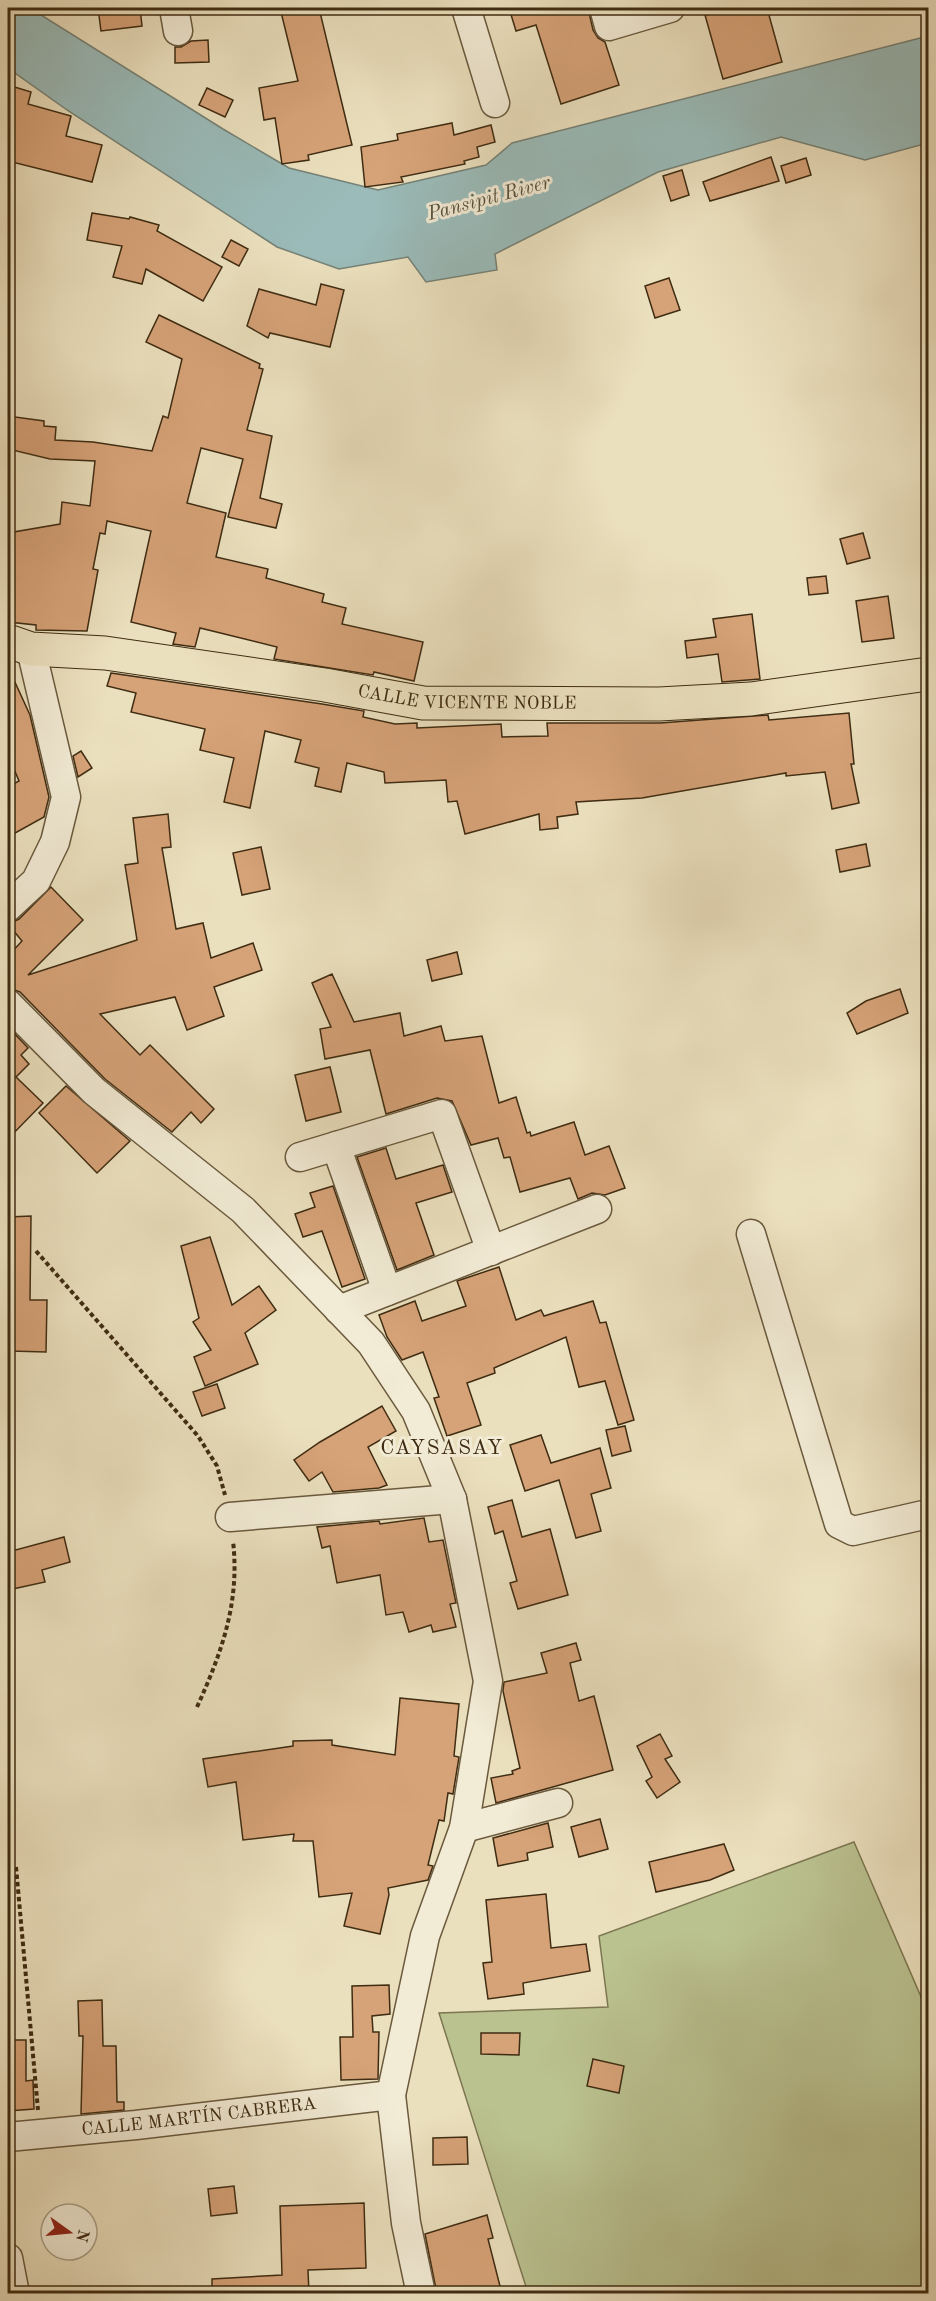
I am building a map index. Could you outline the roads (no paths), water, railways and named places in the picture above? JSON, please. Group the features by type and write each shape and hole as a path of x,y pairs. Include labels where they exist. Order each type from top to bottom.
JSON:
{"main road":[{"name":"CALLE VICENTE NOBLE","path":"20,645 105,652 325,685 423,703 659,704 751,699 928,674"}],"street":[{"path":"466,8 495,103"},
{"path":"604,8 609,26 670,8"},
{"path":"8,907 36,881 55,842 66,797 54,750 20,645"},
{"path":"8,1004 94,1091 243,1210 372,1343 416,1411 452,1499 488,1681 464,1828 425,1936 391,2095 406,2223 421,2294"},
{"path":"300,1157 442,1114 491,1251"},
{"path":"336,1146 387,1291"},
{"path":"339,1310 597,1209"},
{"path":"751,1234 839,1524 854,1531 928,1514"},
{"path":"231,1517 452,1499"},
{"path":"464,1828 558,1803"},
{"name":"CALLE MARTÍN CABRERA","path":"8,2137 391,2095"},
{"path":"8,2258 15,2294"}],"water":[{"name":"Pansipit River","path":"8,8 30,8 289,168 378,190 486,165 512,143 928,36 928,143 865,160 781,137 658,172 495,254 497,270 426,282 408,257 339,269 277,247 67,110 8,68"}],"district":[{"name":"CAYSASAY","path":"442,1448"}]}
